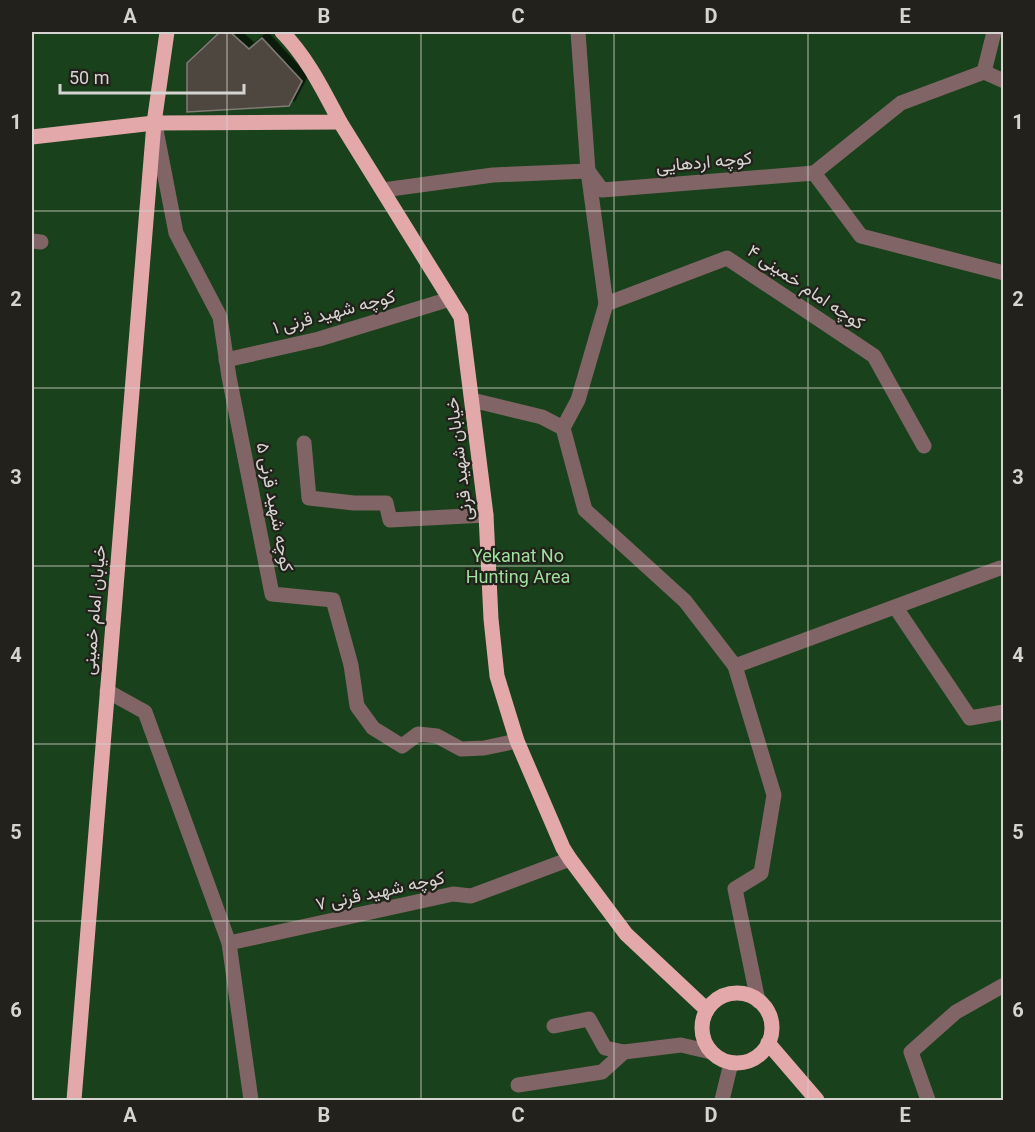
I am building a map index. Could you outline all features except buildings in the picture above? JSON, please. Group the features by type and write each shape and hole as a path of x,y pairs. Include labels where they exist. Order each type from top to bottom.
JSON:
{"main road":[{"name":"خیابان امام خمینی","path":"74,1101 154,123 167,32"},
{"name":"خیابان شهید قرنی","path":"282,32 292,42 316,78 340,122 461,316 486,515 491,619 497,676 518,741 563,848 626,934 706,1010"},
{"path":"32,137 154,123 340,122"},
{"path":"736,993 758,1001 771,1020 768,1043 762,1052 742,1063 731,1063 711,1052 702,1032 706,1010 715,1001 736,993"},
{"path":"768,1043 817,1101"}],"street":[{"path":"578,32 588,171 606,304 578,400 563,428 585,510 685,601 735,666 774,795 760,873 735,889 758,1001"},
{"path":"984,72 994,32"},
{"path":"1004,81 984,72 901,103 814,172 861,236 1004,273"},
{"name":"کوچه شهید قرنی ۵","path":"154,123 176,233 220,317 226,360 272,594 333,600 351,665 357,706 373,728 402,746 418,734 437,736 461,749 484,748 518,741"},
{"path":"383,190 493,175 588,171"},
{"name":"کوچه اردهایی","path":"588,171 602,190 814,172"},
{"name":"کوچه امام خمینی ۴","path":"606,304 727,258 874,356 924,446"},
{"name":"کوچه شهید قرنی ۱","path":"226,360 319,339 450,299"},
{"path":"472,400 542,417 563,428"},
{"path":"304,443 309,498 354,503 386,502 390,520 486,515"},
{"path":"735,666 1000,568"},
{"path":"896,608 970,718 1004,712"},
{"path":"107,691 145,712 229,943 251,1101"},
{"name":"کوچه شهید قرنی ۷","path":"229,943 453,894 471,896 570,859"},
{"path":"928,1101 911,1052 956,1012 1004,985"},
{"path":"554,1026 589,1019 605,1048 624,1052 681,1045 711,1052"},
{"path":"518,1085 602,1072 624,1052"},
{"path":"722,1101 731,1063"}],"green space":[{"name":"Yekanat No Hunting Area","path":"32,32 1003,32 1003,1100 32,1100"}]}
